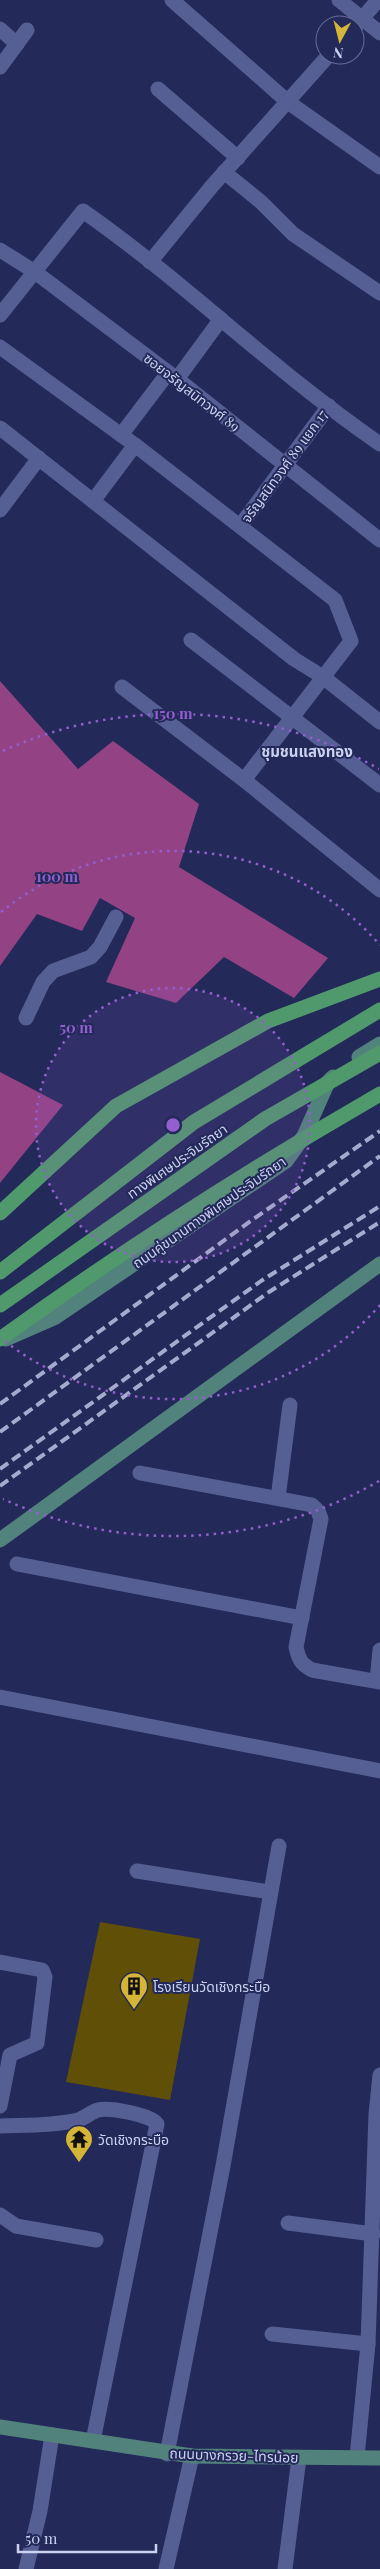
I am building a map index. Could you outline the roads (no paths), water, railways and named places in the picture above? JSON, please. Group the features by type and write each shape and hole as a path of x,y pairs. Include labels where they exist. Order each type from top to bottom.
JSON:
{"highway":[{"path":"0,1213 116,1106 268,1021 380,979"},
{"path":"0,1272 194,1122 380,1010"},
{"name":"ทางพิเศษประจิมรัถยา","path":"0,1305 265,1119 380,1053"},
{"path":"0,1340 55,1299 284,1149 380,1094"}],"main road":[{"name":"ถนนคู่ขนานทางพิเศษประจิมรัถยา","path":"0,1340 54,1318 286,1161 304,1136 328,1082 350,1063 380,1044"},
{"path":"0,1540 380,1264"},
{"name":"ถนนบางกรวย-ไทรน้อย","path":"0,2427 167,2454 192,2456 380,2458"}],"street":[{"path":"172,0 288,102 380,167"},
{"path":"339,0 352,15"},
{"path":"365,16 378,0"},
{"path":"365,26 380,33"},
{"path":"0,29 17,44"},
{"path":"0,67 27,30"},
{"path":"150,262 224,172 320,65"},
{"path":"158,89 238,158"},
{"path":"224,172 261,202 293,234 380,293"},
{"path":"0,315 83,212 130,244 329,406 380,444"},
{"name":"ซอยจรัญสนิทวงศ์ 89","path":"0,250 35,272 173,376 380,540"},
{"path":"121,435 221,319"},
{"path":"0,347 135,444 335,600 351,641 244,780"},
{"name":"จรัญสนิทวงศ์ 89 แยก 17","path":"240,526 329,406"},
{"path":"0,428 294,659 323,677 380,722"},
{"path":"93,501 135,444"},
{"path":"0,510 39,458"},
{"path":"191,640 380,785"},
{"path":"122,687 244,780 380,890"},
{"path":"26,1018 43,982 53,971 91,957 100,947 116,918"},
{"path":"278,1498 290,1405"},
{"path":"140,1472 312,1505 318,1511 321,1518 296,1647 298,1659 303,1666 312,1670 379,1681 380,1650"},
{"path":"17,1564 302,1618"},
{"path":"0,1697 380,1771"},
{"path":"167,2454 223,2166 279,1846"},
{"path":"137,1871 270,1892"},
{"path":"0,1962 42,1970 44,1977 37,2043 10,2055 0,2106"},
{"path":"357,2457 376,2251 373,2234 380,2076"},
{"path":"0,2126 79,2120 98,2110 147,2116 154,2119 157,2124 93,2441"},
{"path":"0,2215 16,2226 96,2240"},
{"path":"288,2223 373,2234"},
{"path":"272,2334 368,2344"},
{"path":"26,2569 40,2511 52,2435"},
{"path":"166,2569 192,2456"},
{"path":"285,2569 299,2458"}],"railway":[{"path":"0,1404 252,1220 380,1131"},
{"path":"0,1432 380,1156"},
{"path":"0,1469 261,1281 380,1206"},
{"path":"0,1486 269,1292 380,1222"}],"place":[{"name":"โรงเรียนวัดเชิงกระบือ","path":"134,2010"},
{"name":"วัดเชิงกระบือ","path":"79,2163"}],"district":[{"name":"ชุมชนแสงทอง","path":"307,751"}]}
